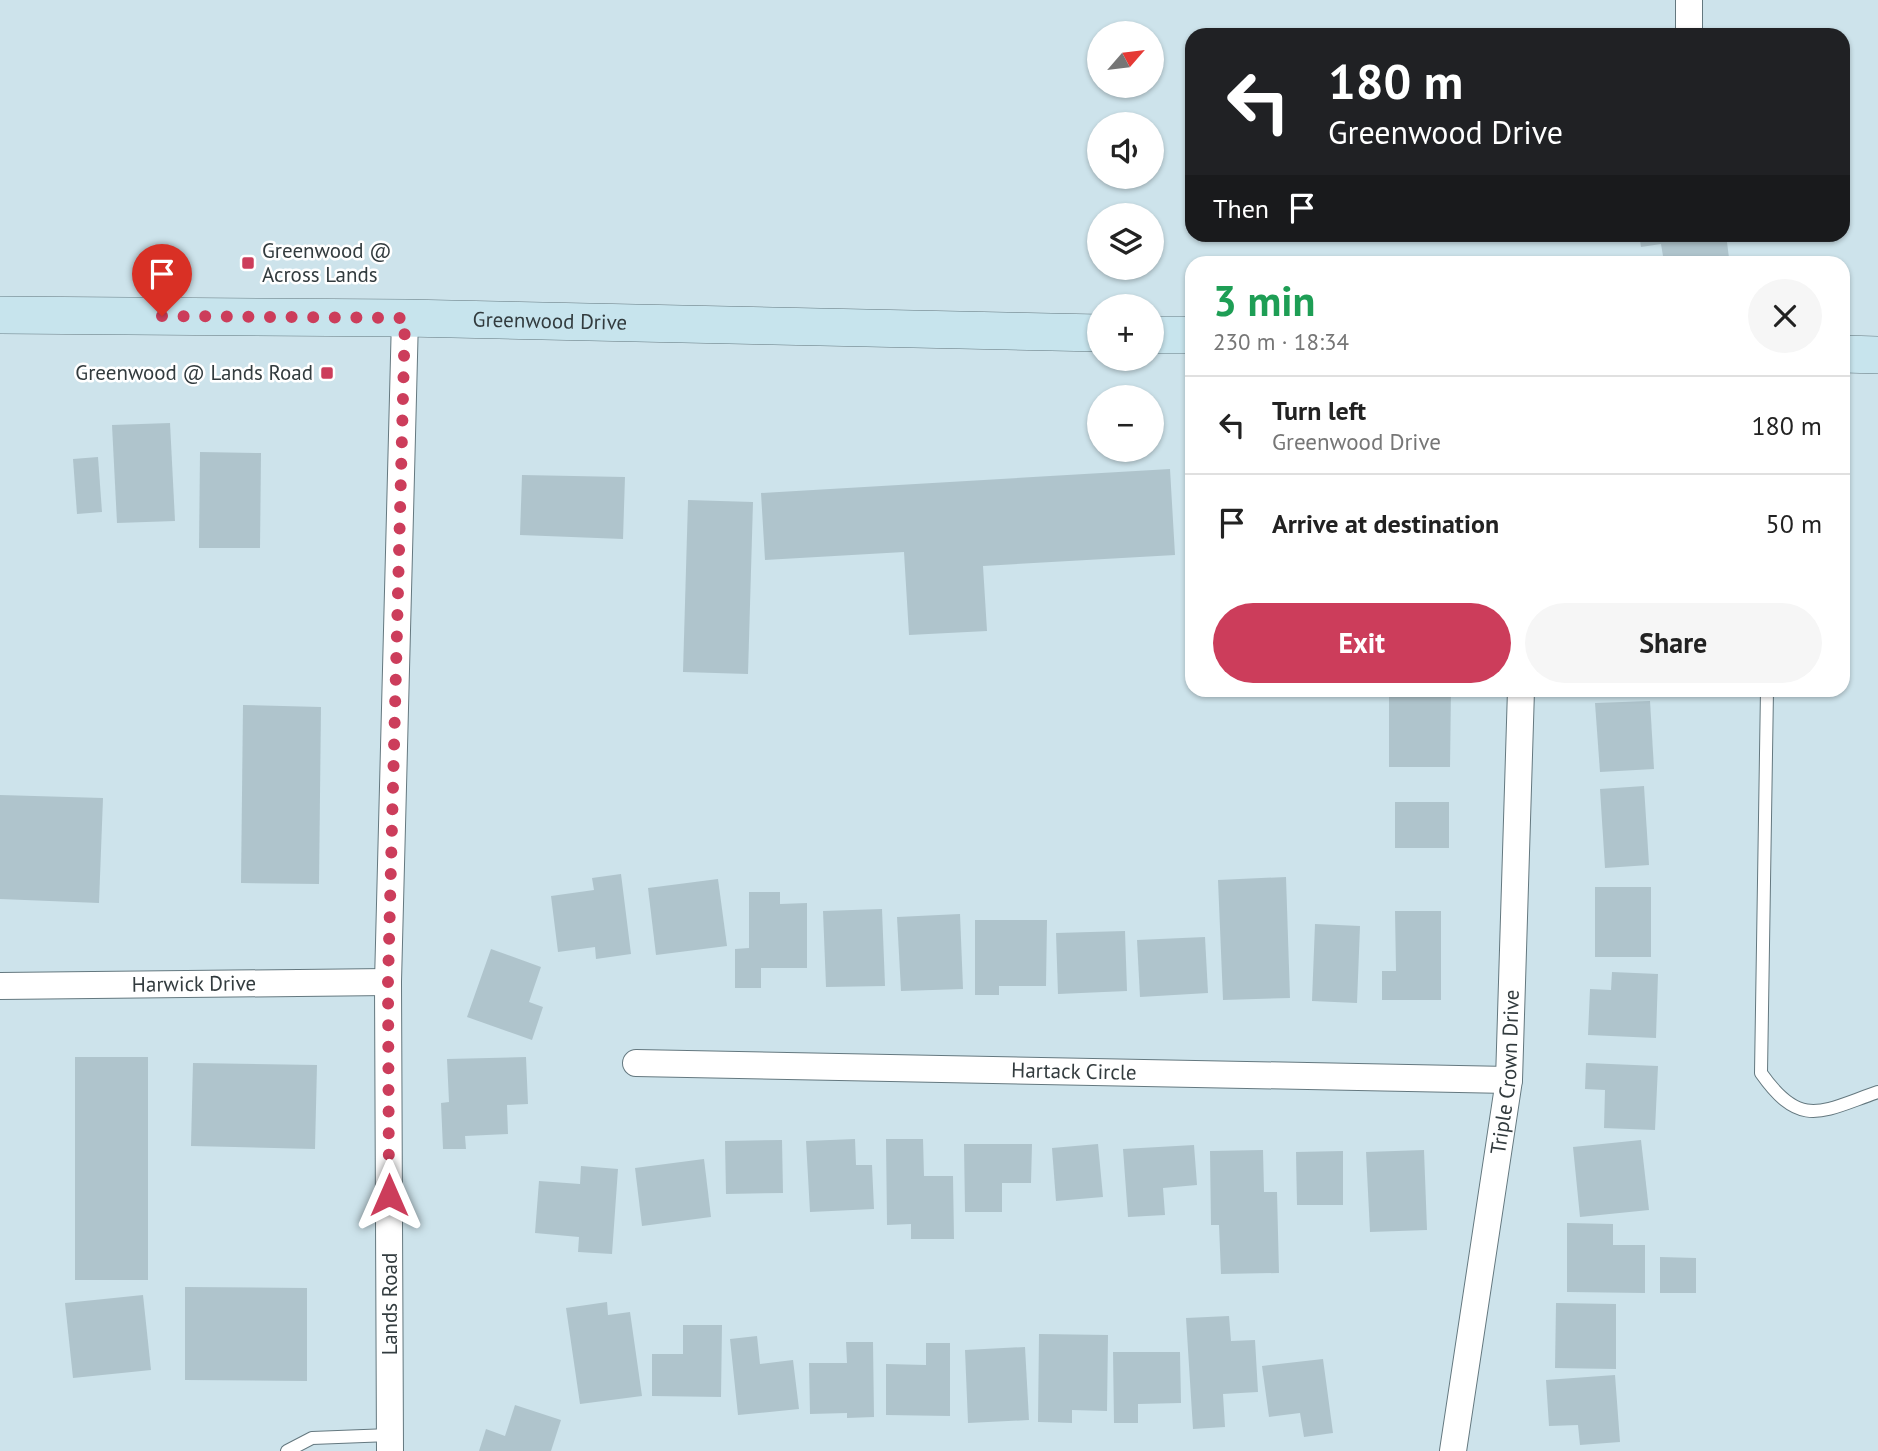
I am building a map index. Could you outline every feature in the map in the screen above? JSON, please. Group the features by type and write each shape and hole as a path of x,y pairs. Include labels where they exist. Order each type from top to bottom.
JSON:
{"main road":[{"name":"Greenwood Drive","path":"0,315 405,318 1087,333"},
{"path":"1164,334 1185,335"},
{"path":"1850,354 1878,355"}],"street":[{"path":"1689,0 1689,28"},
{"name":"Lands Road","path":"390,1443 388,982 405,318"},
{"name":"Triple Crown Drive","path":"1453,1451 1509,1080 1521,697"},
{"name":"Harwick Drive","path":"0,986 388,982"},
{"name":"Hartack Circle","path":"636,1063 1509,1080"}],"lane":[{"path":"1767,697 1761,1073 1774,1092 1789,1106 1814,1113 1878,1092"},
{"path":"287,1451 312,1438 390,1443"}],"building":[{"path":"1640,242 1727,242 1729,256 1663,256 1661,244 1641,247"},
{"path":"170,423 175,521 117,523 112,425"},
{"path":"200,452 261,453 260,548 199,548"},
{"path":"98,457 102,512 77,514 73,459"},
{"path":"1170,469 1175,555 983,566 987,631 909,635 904,552 765,560 761,493"},
{"path":"522,475 625,477 623,539 520,535"},
{"path":"688,500 753,502 748,674 683,672"},
{"path":"1389,697 1451,697 1450,767 1389,767"},
{"path":"1650,701 1654,769 1600,772 1595,703"},
{"path":"243,705 321,707 319,884 241,883"},
{"path":"1644,786 1649,865 1605,868 1600,789"},
{"path":"0,795 103,798 99,903 0,899"},
{"path":"1395,802 1449,802 1449,848 1395,848"},
{"path":"621,874 631,954 596,959 595,947 558,952 551,896 594,890 592,878"},
{"path":"1286,877 1290,998 1223,1000 1218,880"},
{"path":"718,879 727,946 656,955 648,888"},
{"path":"1595,887 1651,887 1651,957 1595,957"},
{"path":"749,892 780,892 780,904 807,903 807,968 761,968 761,988 735,988 735,949 749,948"},
{"path":"882,909 885,986 826,987 823,911"},
{"path":"1395,911 1441,911 1441,1000 1382,1000 1382,971 1396,971"},
{"path":"960,914 963,989 901,991 897,917"},
{"path":"975,920 1047,920 1046,986 999,986 999,995 975,995"},
{"path":"1315,924 1360,926 1357,1003 1312,1001"},
{"path":"1125,931 1127,991 1058,994 1056,933"},
{"path":"1205,937 1208,993 1140,997 1137,940"},
{"path":"491,949 541,967 529,1002 543,1007 532,1040 467,1017"},
{"path":"1612,972 1658,974 1656,1038 1588,1035 1590,989 1611,990"},
{"path":"75,1057 148,1057 148,1280 75,1280"},
{"path":"526,1057 528,1104 507,1105 508,1134 465,1136 466,1149 443,1149 441,1103 449,1102 447,1059"},
{"path":"193,1063 317,1065 315,1149 191,1146"},
{"path":"1586,1063 1658,1066 1655,1130 1604,1128 1605,1090 1585,1089"},
{"path":"855,1139 856,1165 872,1165 874,1209 810,1212 806,1141"},
{"path":"886,1139 923,1139 924,1176 953,1176 954,1239 911,1239 911,1224 887,1225"},
{"path":"782,1140 783,1193 726,1194 725,1141"},
{"path":"1641,1140 1649,1210 1580,1217 1573,1147"},
{"path":"964,1144 1032,1144 1031,1183 1002,1183 1002,1212 965,1212"},
{"path":"1098,1144 1103,1197 1056,1201 1052,1148"},
{"path":"1194,1145 1197,1185 1163,1188 1165,1215 1128,1217 1123,1149"},
{"path":"1263,1150 1264,1192 1277,1192 1279,1273 1221,1274 1219,1225 1211,1225 1210,1151"},
{"path":"1424,1150 1427,1230 1370,1232 1366,1152"},
{"path":"1343,1151 1343,1205 1297,1205 1296,1152"},
{"path":"704,1159 711,1217 642,1226 635,1168"},
{"path":"581,1166 618,1169 612,1254 578,1252 579,1237 535,1233 539,1181 580,1184"},
{"path":"1567,1223 1613,1224 1613,1245 1645,1245 1645,1293 1567,1292"},
{"path":"1660,1257 1696,1258 1696,1293 1660,1293"},
{"path":"185,1287 307,1288 307,1381 185,1380"},
{"path":"143,1295 151,1370 73,1378 65,1303"},
{"path":"607,1302 608,1315 630,1312 642,1396 580,1404 566,1308"},
{"path":"1556,1303 1616,1304 1616,1369 1555,1368"},
{"path":"1229,1316 1231,1341 1255,1340 1258,1392 1223,1394 1225,1427 1193,1429 1186,1318"},
{"path":"683,1325 722,1325 721,1397 652,1396 652,1354 683,1354"},
{"path":"1039,1334 1108,1335 1107,1411 1072,1410 1072,1423 1038,1422"},
{"path":"757,1336 760,1364 793,1360 799,1409 738,1415 730,1339"},
{"path":"846,1342 873,1342 874,1417 847,1418 847,1413 810,1414 809,1363 847,1363"},
{"path":"926,1343 950,1343 950,1416 886,1415 886,1364 926,1365"},
{"path":"1025,1347 1029,1420 968,1423 965,1350"},
{"path":"1113,1352 1180,1352 1181,1403 1138,1404 1138,1423 1114,1423"},
{"path":"1323,1359 1333,1433 1304,1437 1300,1413 1269,1417 1262,1366"},
{"path":"1615,1375 1620,1442 1580,1445 1578,1425 1549,1426 1546,1380"},
{"path":"515,1405 561,1420 551,1451 479,1451 486,1429 505,1436"}],"place":[{"name":"Greenwood @ Across Lands","path":"248,263"},
{"name":"Greenwood @ Lands Road","path":"327,373"}],"route":[{"path":"162,316 405,318 388,982 389,1195"}]}
